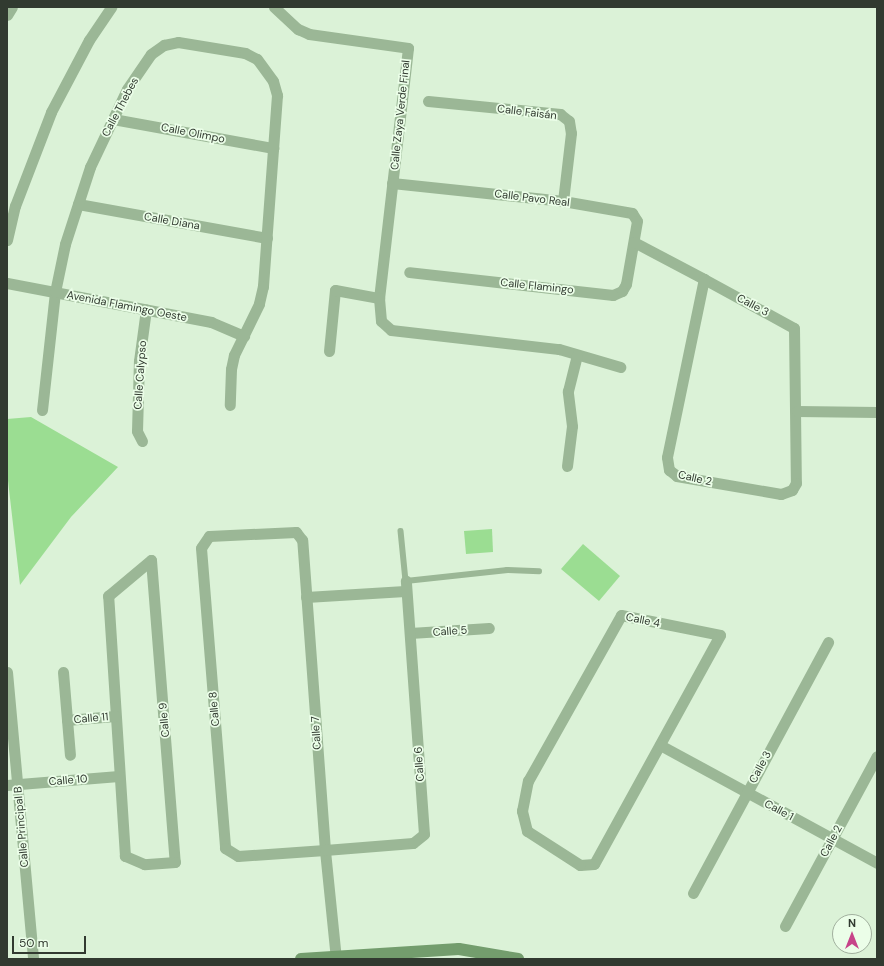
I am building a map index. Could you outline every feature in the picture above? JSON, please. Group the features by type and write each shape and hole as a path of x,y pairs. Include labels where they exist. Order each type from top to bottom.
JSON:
{"street":[{"path":"7,15 12,7"},
{"path":"7,240 15,206 51,112 88,40 111,7"},
{"name":"Calle Zaya Verde Final","path":"274,7 298,29 309,34 408,48 379,298 381,321 391,330 559,349 577,356 620,367"},
{"name":"Calle Thebes","path":"42,410 55,292 65,244 90,167 127,89 151,54 164,45 178,42 245,53 257,59 267,69 273,81 276,95 263,286 259,304 231,369 230,405"},
{"name":"Calle Faisán","path":"428,101 560,114 569,121 571,133 563,201"},
{"name":"Calle Olimpo","path":"113,119 273,148"},
{"name":"Calle Pavo Real","path":"392,183 563,201 632,213 637,221 633,246"},
{"name":"Calle Diana","path":"78,204 267,238"},
{"name":"Calle Flamingo","path":"409,272 613,295 622,291 626,284 633,246"},
{"name":"Calle 3","path":"633,246 704,279 794,328 797,413"},
{"name":"Calle 2","path":"704,279 667,457 669,470 677,476 781,494 792,490 796,483 797,413"},
{"name":"Avenida Flamingo Oeste","path":"7,283 211,322 244,336"},
{"path":"329,351 336,290 379,298"},
{"name":"Calle Calypso","path":"142,441 137,431 140,361 146,309"},
{"path":"567,466 572,426 568,391 577,356"},
{"path":"797,413 877,412"},
{"name":"Calle 7","path":"275,533 296,532 302,540 325,850 336,958"},
{"name":"Calle 8","path":"275,533 209,536 201,548 225,848 238,856 325,850"},
{"name":"Calle 9","path":"151,560 175,862 144,864 125,856 115,716 108,596 151,560"},
{"path":"306,597 405,586"},
{"name":"Calle 6","path":"325,850 413,843 424,834 410,633 405,586"},
{"name":"Calle 4","path":"621,615 720,635 660,745 594,864 580,865 527,831 522,811 528,781 621,615"},
{"name":"Calle 5","path":"410,633 489,628"},
{"name":"Calle 3","path":"693,893 828,642"},
{"name":"Calle Principal B","path":"7,672 12,785 33,959"},
{"name":"Calle 11","path":"63,672 70,755"},
{"name":"Calle 11","path":"67,720 115,716"},
{"name":"Calle 1","path":"660,745 877,863"},
{"name":"Calle 2","path":"785,926 877,756"},
{"name":"Calle 10","path":"12,785 119,776"},
{"path":"301,959 460,954 518,959"}],"lane":[{"path":"401,531 405,586 507,570 539,571"}],"green space":[{"path":"31,417 118,467 71,517 20,585 7,472 7,419"},
{"path":"492,529 493,552 466,554 464,531"},
{"path":"583,544 620,576 599,601 561,569"}]}
